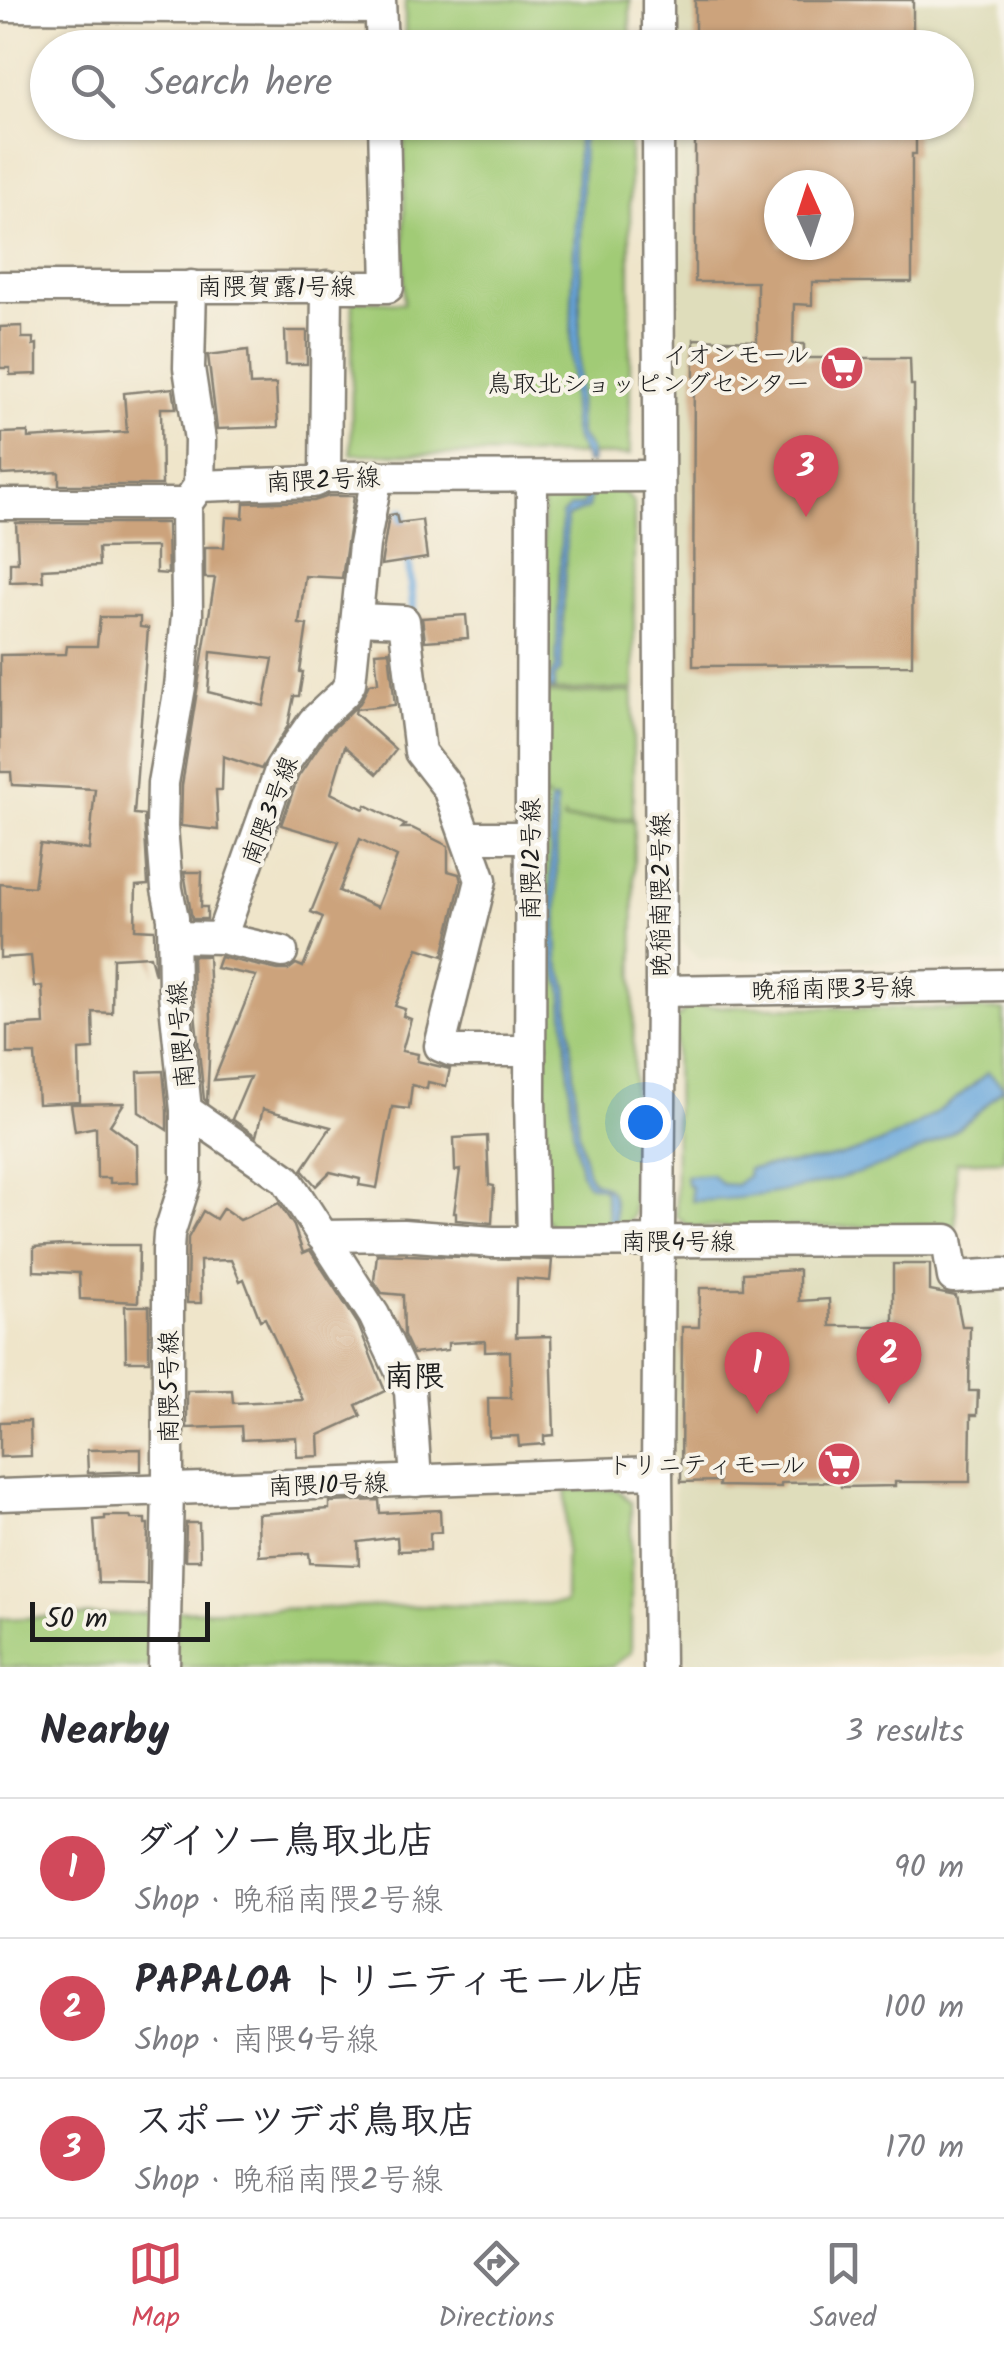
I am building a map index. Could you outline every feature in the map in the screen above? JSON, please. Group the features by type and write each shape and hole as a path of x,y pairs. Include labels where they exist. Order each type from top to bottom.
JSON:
{"street":[{"path":"658,0 658,30"},
{"path":"0,6 380,4 381,30"},
{"name":"南隈賀露1号線","path":"0,287 388,287 384,140"},
{"name":"晩稲南隈2号線","path":"658,140 659,1667"},
{"name":"南隈1号線","path":"191,286 189,368 200,440 192,495 180,687 163,784 163,856 175,936 174,994 186,1110 286,1179 374,1315 410,1391 416,1481"},
{"path":"325,476 327,286"},
{"name":"南隈2号線","path":"0,504 192,495 313,482 325,476 657,476"},
{"name":"南隈3号線","path":"222,938 281,768 294,745 350,683 364,545 377,476"},
{"name":"南隈12号線","path":"532,477 533,1242"},
{"path":"359,620 404,621 420,752 448,788 481,880 440,1046 452,1051 530,1051"},
{"path":"467,837 530,837"},
{"path":"175,936 222,938 282,952"},
{"name":"晩稲南隈3号線","path":"661,991 1004,985"},
{"name":"南隈5号線","path":"164,1667 168,1250 169,1234 186,1181 186,1110"},
{"name":"南隈4号線","path":"322,1236 533,1242 947,1240 953,1277 1004,1274"},
{"name":"南隈10号線","path":"0,1495 656,1472"}],"shaded area":[{"name":"イオンモール 鳥取北ショッピングセンター","path":"678,0 1004,0 1004,963 699,959 682,942 678,910 678,140 974,140 974,30 678,30"},
{"name":"トリニティモール","path":"673,1242 932,1242 933,1280 1004,1280 1004,1651 992,1655 692,1667 676,1648"}],"green space":[{"path":"405,0 630,0 630,30 405,30"},
{"path":"404,140 630,140 630,455 351,454 353,300 404,303"},
{"path":"557,488 620,488 634,503 634,689 543,691 543,502"},
{"path":"633,692 633,818 564,817 563,821 634,820 633,1216 619,1232 557,1233 543,1216 542,798 550,797 543,797 542,694"},
{"path":"690,1006 1004,1010 1004,1160 956,1162 956,1227 689,1227 676,1216 675,1020"},
{"path":"617,1489 631,1502 631,1652 612,1667 175,1667 176,1611 565,1603 566,1490"},
{"path":"154,1613 154,1667 0,1667 0,1619"}],"water":[{"path":"577,140 583,140 578,417 579,434 590,449 592,463 586,463 574,434 572,314"},
{"path":"586,492 591,492 588,508 567,517 561,670 554,678 554,689 548,689 556,668 562,515 569,508 583,505"},
{"path":"556,800 558,960 567,986 578,1129 592,1181 607,1188 613,1196 616,1225 610,1225 604,1189 587,1184 581,1172 573,1130 562,987 552,961 550,801"},
{"path":"988,1072 1004,1088 961,1126 919,1151 822,1183 754,1196 692,1201 686,1176 711,1174 722,1184 736,1185 747,1176 748,1169 862,1150 920,1123"}],"building":[{"path":"695,0 913,0 913,30 695,30"},
{"path":"695,140 916,140 916,154 912,154 912,282 812,282 812,305 794,304 793,344 804,344 804,358 910,358 914,385 912,665 693,666 694,339 757,341 757,282 695,282"},
{"path":"22,326 22,338 33,338 33,345 37,344 37,374 10,375 10,368 0,368 0,327"},
{"path":"285,331 307,331 307,364 286,364"},
{"path":"248,350 250,385 276,384 278,427 217,429 208,355"},
{"path":"173,388 176,408 161,408 162,485 59,485 59,472 2,475 2,433 28,432 28,438 127,432 124,393"},
{"path":"329,496 354,496 342,578 305,576 299,624 307,625 303,672 288,726 261,769 223,756 222,790 216,790 218,830 181,826 182,785 215,578 205,578 205,547 224,547 226,517 243,518 244,503 314,501","holes":["211,652 273,659 264,706 208,692"]},
{"path":"396,514 398,523 422,520 427,558 381,565 389,515"},
{"path":"16,523 167,523 168,574 156,573 156,547 98,548 99,566 42,569 43,581 10,582 10,562 18,562"},
{"path":"466,615 468,638 425,641 422,618"},
{"path":"100,617 140,617 140,627 148,628 134,814 144,815 148,885 136,886 135,929 154,930 155,975 150,956 113,958 112,1013 93,1012 94,1049 79,1050 80,1102 38,1104 35,1054 7,1054 7,1026 44,1024 42,986 34,987 31,956 0,958 0,884 34,887 40,844 89,850 95,789 12,785 11,772 0,772 0,655 66,654 67,646 97,646"},
{"path":"389,651 395,705 356,709 355,713 396,750 377,774 345,746 331,793 364,809 366,805 405,825 402,828 412,828 448,846 448,871 459,874 461,881 443,956 418,948 395,1006 405,1009 403,1016 411,1019 402,1051 418,1054 417,1061 450,1069 446,1086 428,1082 427,1089 412,1085 409,1109 392,1107 377,1188 359,1185 360,1179 330,1172 316,1186 302,1170 331,1127 263,1109 256,1136 232,1119 250,1077 214,1080 256,976 216,968 220,957 278,970 288,970 296,964 303,967 323,917 311,912 339,842 281,825 298,777 327,734 360,703 369,684 378,682 375,652","holes":["360,839 397,857 377,907 339,891"]},
{"path":"184,872 202,872 201,907 207,907 207,919 192,919"},
{"path":"192,956 208,956 211,1018 207,1102 193,993"},
{"path":"163,1071 167,1130 139,1112 138,1072"},
{"path":"124,1103 110,1125 137,1145 138,1182 110,1183 110,1178 97,1178 96,1127 75,1131 71,1104"},
{"path":"487,1136 489,1185 494,1186 492,1223 456,1220 460,1170 455,1171 454,1138"},
{"path":"279,1203 294,1226 303,1253 310,1250 358,1324 385,1391 356,1405 361,1416 319,1435 320,1456 297,1457 296,1437 242,1440 241,1426 187,1428 187,1391 232,1390 233,1403 303,1400 265,1318 260,1320 244,1279 240,1281 231,1260 200,1261 201,1303 187,1303 188,1238 203,1211 216,1219 223,1208 240,1220"},
{"path":"139,1245 138,1302 80,1299 79,1273 34,1271 34,1247"},
{"path":"377,1254 552,1260 550,1281 517,1278 516,1337 551,1336 554,1435 544,1436 544,1444 519,1446 518,1436 489,1437 488,1398 511,1398 510,1351 485,1352 485,1341 448,1343 448,1350 413,1354 404,1335 403,1295 382,1293 374,1281"},
{"path":"893,1264 930,1264 930,1291 956,1296 962,1326 970,1326 969,1391 978,1391 977,1415 971,1415 970,1482 841,1487 840,1482 781,1483 781,1487 681,1482 682,1327 699,1327 700,1288 743,1288 743,1273 799,1270 799,1301 829,1299 830,1326 893,1326"},
{"path":"125,1306 149,1306 149,1361 126,1361"},
{"path":"30,1421 31,1456 0,1457 0,1422"},
{"path":"141,1449 141,1471 88,1473 87,1450"},
{"path":"379,1500 380,1513 440,1510 441,1532 430,1533 430,1550 398,1551 397,1537 358,1542 359,1565 310,1563 309,1553 259,1556 258,1514 329,1509 329,1502"},
{"path":"105,1516 145,1519 147,1584 98,1583 94,1520"},
{"path":"186,1523 199,1523 200,1560 185,1560"}],"waterway":[{"path":"402,511 404,529"},
{"path":"408,553 414,618"}],"place":[{"name":"イオンモール 鳥取北ショッピングセンター","path":"842,368"},
{"name":"スポーツデポ鳥取店","path":"806,517"},
{"name":"PAPALOA トリニティモール店","path":"889,1404"},
{"name":"ダイソー鳥取北店","path":"757,1414"},
{"name":"トリニティモール","path":"839,1464"}],"district":[{"name":"南隈","path":"414,1376"}]}
